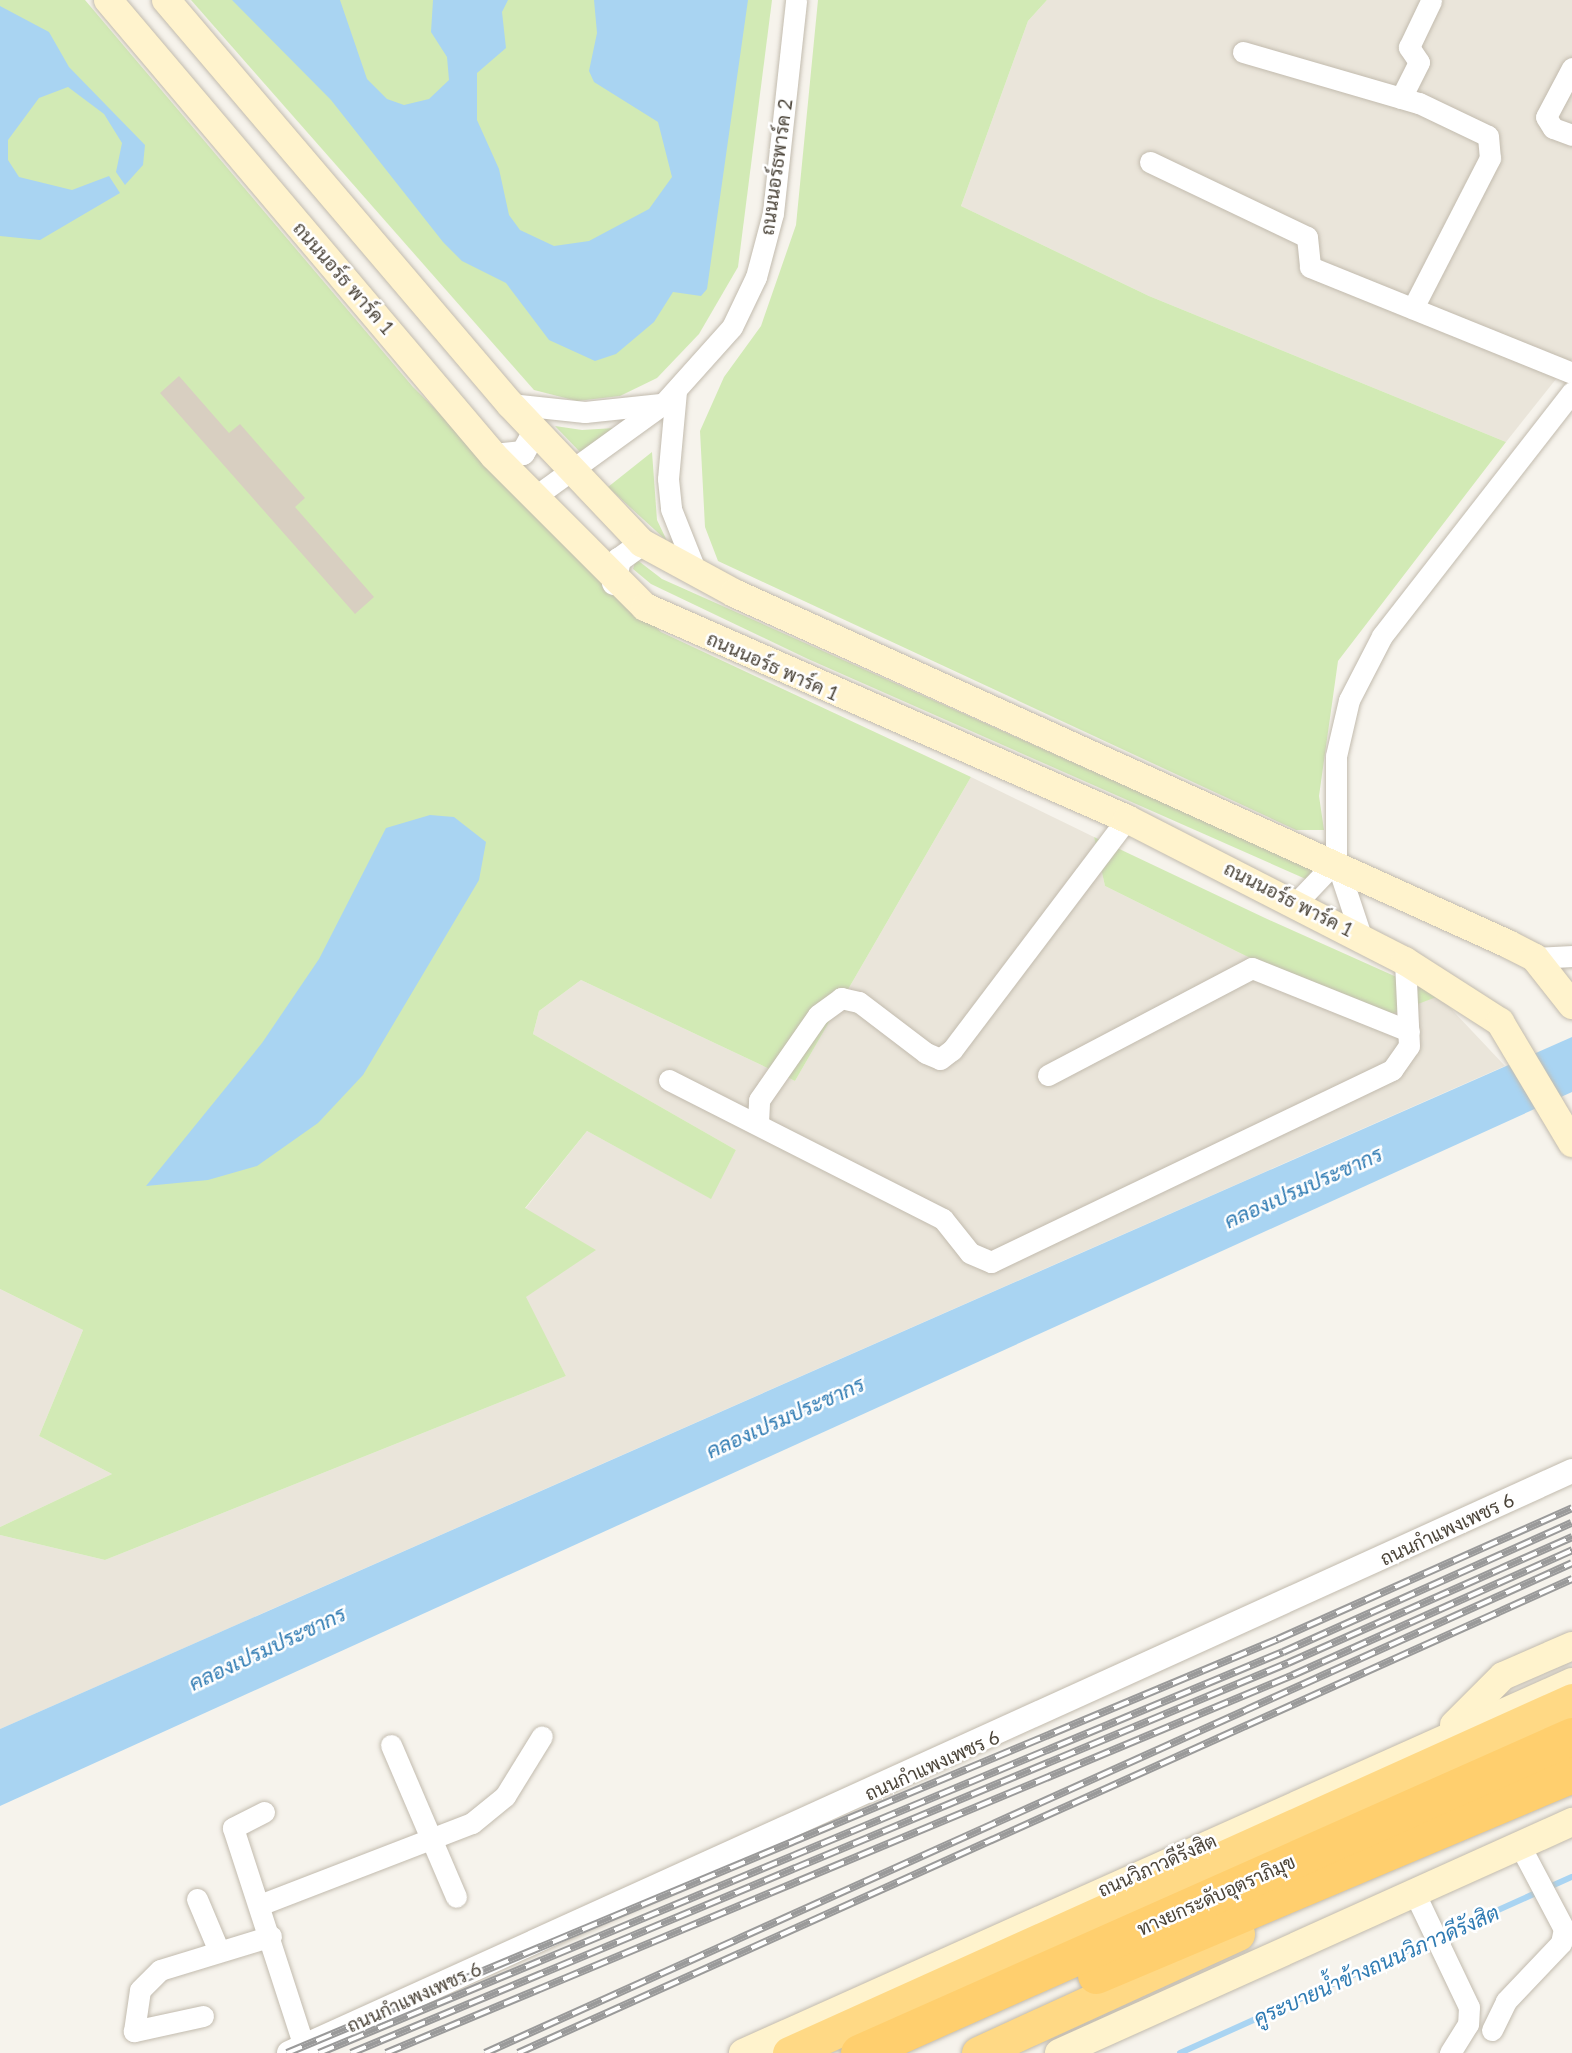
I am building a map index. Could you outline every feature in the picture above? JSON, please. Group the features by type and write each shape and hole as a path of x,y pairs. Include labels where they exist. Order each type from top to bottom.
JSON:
{"highway":[{"name":"ถนนวิภาวดีรังสิต","path":"789,2053 1572,1700"},
{"name":"ทางยกระดับอุตราภิมุข","path":"859,2053 1572,1736"},
{"name":"ทางยกระดับอุตราภิมุข","path":"917,2053 1572,1774"},
{"path":"978,2053 1572,1793"}],"main road":[{"name":"ถนนนอร์ธ พาร์ค 1","path":"108,0 494,456 614,583 684,627 1127,819 1297,902 1405,961 1500,1022 1572,1143"},
{"path":"166,0 510,404 573,475 642,544 696,572 1336,860 1535,958 1566,993"},
{"path":"1445,1734 1503,1676 1572,1646"},
{"name":"ถนนวิภาวดีรังสิต","path":"743,2053 1445,1734 1572,1682"},
{"path":"1059,2053 1572,1822"}],"street":[{"name":"ถนนนอร์ธพาร์ค 2","path":"533,498 573,475 669,398 732,327 756,277 773,213 796,0"},
{"path":"1401,98 1419,62 1409,47 1431,1"},
{"path":"1243,52 1401,98 1464,120 1488,136 1490,158 1413,308"},
{"path":"1572,68 1546,117 1553,128 1572,135"},
{"path":"1150,162 1307,237 1310,267 1572,373"},
{"path":"1361,936 1336,860 1336,756 1361,670 1572,393"},
{"path":"510,404 586,412 669,398 670,499 696,572"},
{"path":"494,456 523,453 535,431"},
{"path":"614,583 619,560 642,544"},
{"path":"758,1122 759,1100 818,1015 841,998 859,1002 926,1053 940,1059 952,1050 1127,819"},
{"path":"1297,902 1336,860"},
{"path":"1535,958 1572,956"},
{"path":"669,1080 758,1122 770,1136 943,1219 970,1253 991,1262 1392,1070 1409,1046 1405,961"},
{"path":"1048,1075 1252,968 1409,1031"},
{"name":"ถนนกำแพงเพชร 6","path":"296,2050 1572,1471"},
{"path":"262,1905 472,1823 505,1796 542,1736"},
{"path":"391,1745 456,1897"},
{"path":"264,1812 233,1828 271,1936 296,2050"},
{"path":"1492,2030 1506,2001 1561,1944 1564,1929 1550,1898 1520,1846"},
{"path":"1415,1894 1443,1947 1469,2007 1468,2024 1450,2053"},
{"path":"197,1899 218,1949"},
{"path":"203,2016 134,2031 139,1990 160,1970 218,1949 271,1936"}],"shaded area":[{"path":"1047,0 1572,0 1572,359 1506,442 1149,296 961,206 1028,21"},
{"path":"971,777 1094,837 1105,886 1248,957 1439,996 1505,1066 0,1729 0,1535 105,1560 566,1376 525,1297 595,1250 525,1209 587,1131 710,1198 736,1150 533,1034 539,1011 581,980 795,1081"},
{"path":"0,1289 83,1330 39,1436 112,1474 0,1527"}],"green space":[{"path":"0,0 85,0 413,387 661,632 971,777 795,1081 581,980 539,1011 533,1034 736,1150 711,1199 587,1131 525,1208 596,1250 526,1297 566,1376 105,1560 0,1535 0,1527 112,1474 39,1436 83,1330 0,1289"},
{"path":"191,0 772,0 738,267 699,334 657,378 620,396 577,401 534,390"},
{"path":"818,0 1047,0 1028,21 961,206 1149,296 1506,442 1338,661 1319,796 1324,830 1296,830 718,561 705,527 700,431 724,377 761,326 796,225"},
{"path":"555,426 582,430 615,428 580,452"},
{"path":"652,452 657,520 667,541 608,487"},
{"path":"636,559 662,579 1314,870 1308,880 808,659 651,584 633,569"},
{"path":"1094,837 1439,996 1389,1015 1248,957 1105,886"}],"water":[{"path":"232,0 340,0 367,79 387,99 404,105 429,99 449,80 447,57 431,32 433,0 508,0 502,12 506,48 477,73 477,120 499,169 509,215 520,230 554,246 589,241 649,209 672,177 658,122 594,82 589,71 597,33 594,0 748,0 707,289 701,296 673,292 654,322 616,354 595,361 549,340 506,283 462,261 443,242 331,100"},
{"path":"0,6 49,32 69,67 145,145 143,165 125,185 116,172 122,143 104,114 68,87 39,98 8,140 8,160 19,177 72,190 109,176 120,193 40,240 0,236"},
{"path":"430,815 454,817 486,842 479,880 363,1075 318,1123 257,1166 208,1180 146,1186 262,1043 319,959 386,828"},
{"name":"คลองเปรมประชากร","path":"1572,1037 1572,1092 0,1806 0,1729"}],"building":[{"path":"179,376 229,433 240,424 305,498 295,507 374,597 355,614 160,393"}],"waterway":[{"name":"คูระบายน้ำข้างถนนวิภาวดีรังสิต","path":"1180,2053 1572,1877"}],"railway":[{"path":"287,2053 1278,1639 1572,1508"},
{"path":"319,2053 1283,1652 1572,1523"},
{"path":"351,2053 1288,1663 1572,1537"},
{"path":"386,2053 1293,1675 1572,1550"},
{"path":"485,2053 1572,1563"},
{"path":"518,2053 1572,1579"}]}
